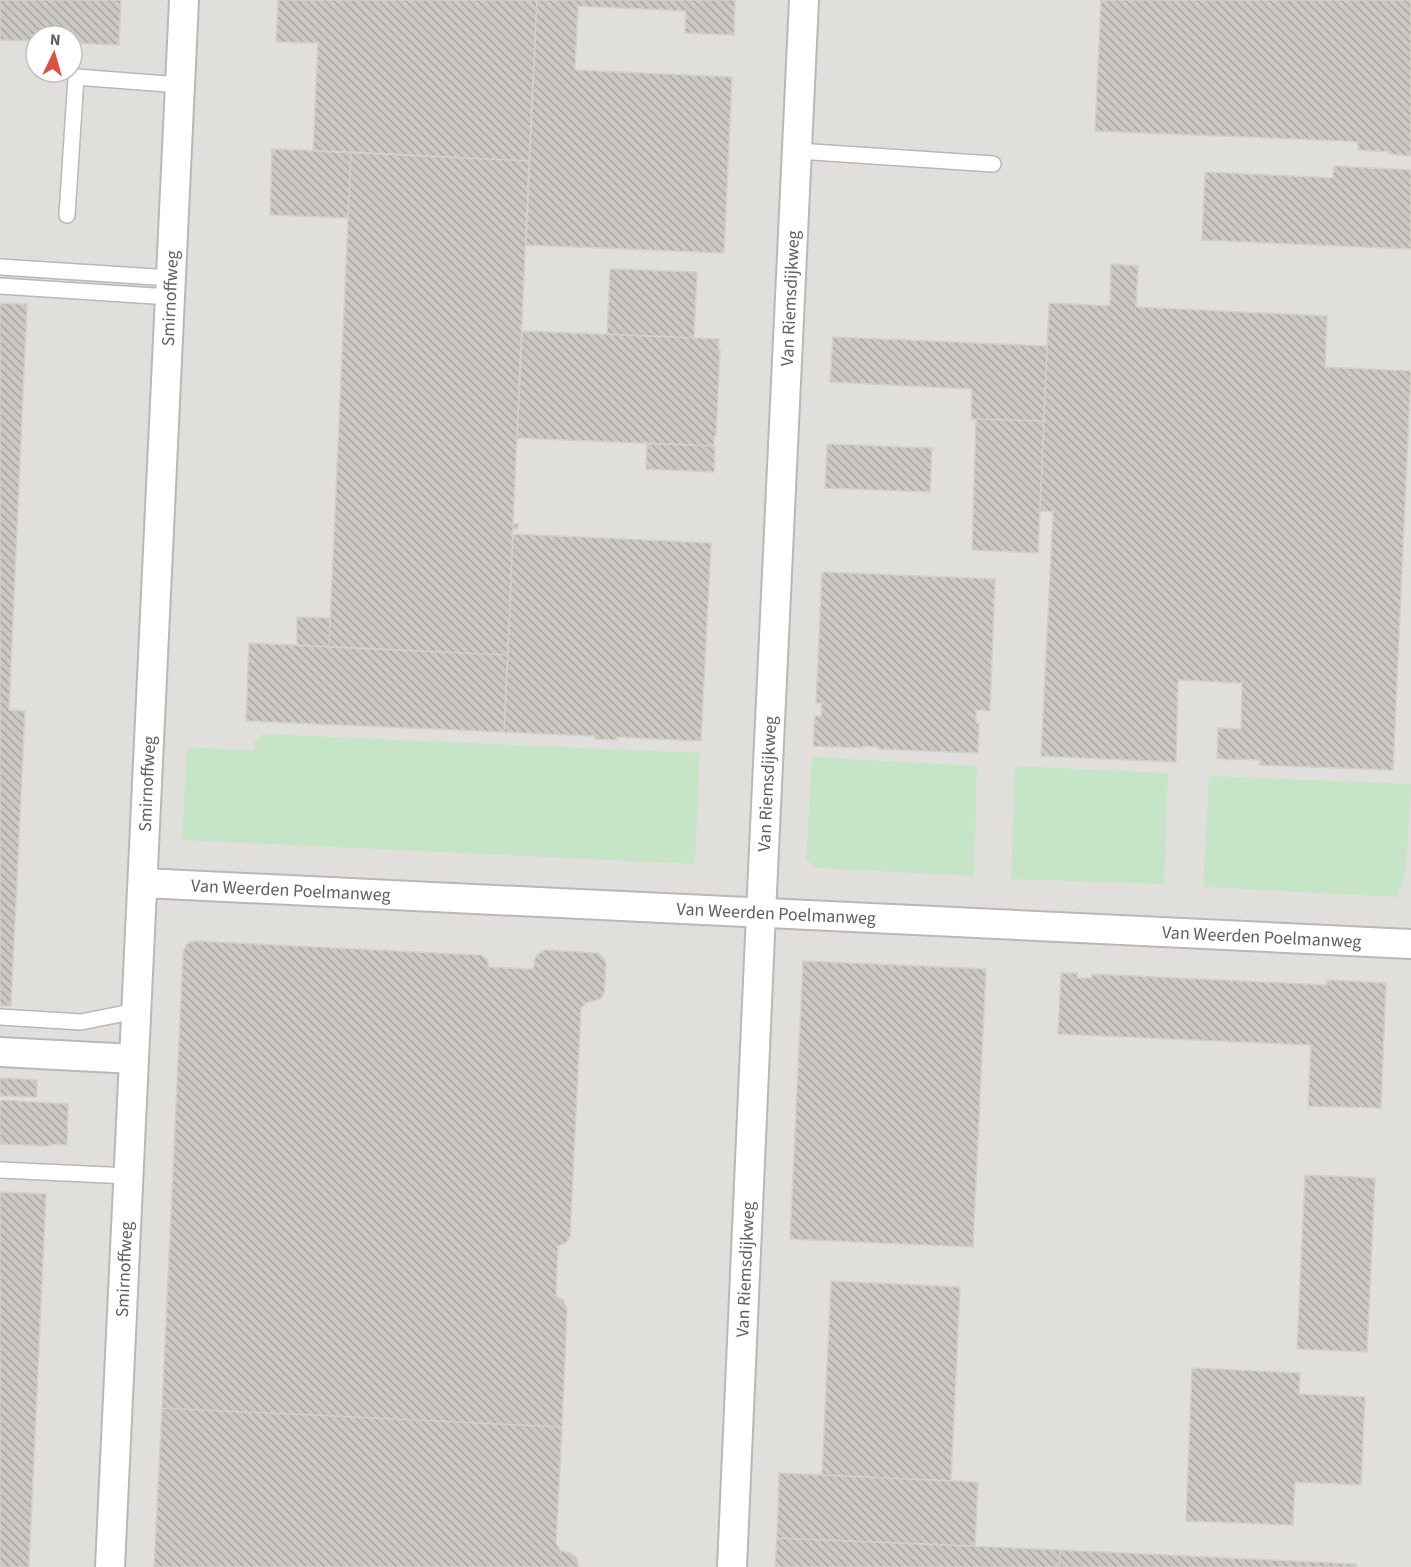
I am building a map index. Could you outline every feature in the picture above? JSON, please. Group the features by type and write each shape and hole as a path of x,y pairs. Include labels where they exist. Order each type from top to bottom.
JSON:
{"street":[{"name":"Smirnoffweg","path":"110,1567 184,0"},
{"name":"Van Riemsdijkweg","path":"732,1567 804,0"},
{"name":"Van Weerden Poelmanweg","path":"142,883 1411,944"},
{"path":"0,1052 134,1059"}],"lane":[{"path":"67,215 76,77 180,85"},
{"path":"798,151 993,164"},
{"path":"0,267 170,287"},
{"path":"0,286 170,287"},
{"path":"0,1017 81,1022 136,1011"},
{"path":"0,1170 129,1176"}],"shaded area":[{"path":"0,0 1411,0 1411,1567 0,1567"}],"green space":[{"path":"263,734 700,753 695,864 182,840 187,747 254,751 254,742"},
{"path":"812,757 977,766 974,876 817,868 806,860"},
{"path":"1015,766 1168,773 1164,884 1011,879"},
{"path":"1209,776 1411,784 1406,872 1397,897 1203,887"}],"building":[{"path":"0,0 121,0 119,45 84,44 84,24 24,24 24,41 0,40"},
{"path":"278,0 537,0 529,161 313,151 318,43 276,42"},
{"path":"537,0 735,0 734,35 685,33 686,11 578,6 575,70 732,77 724,253 526,245"},
{"path":"1101,0 1411,0 1411,156 1358,150 1358,142 1095,131"},
{"path":"272,149 351,152 348,218 270,215"},
{"path":"351,152 529,161 513,524 518,524 518,529 513,529 508,655 329,647"},
{"path":"1334,166 1411,170 1411,249 1202,240 1205,172 1333,178"},
{"path":"1111,264 1138,266 1136,307 1327,316 1325,367 1411,371 1393,770 1260,765 1260,760 1217,758 1218,728 1241,729 1242,683 1178,680 1176,762 1041,756 1053,512 1040,511 1049,303 1110,306"},
{"path":"610,269 697,272 694,338 607,334"},
{"path":"0,303 27,304 9,710 25,711 11,1006 0,1006"},
{"path":"522,331 719,339 714,446 517,438"},
{"path":"833,337 1047,346 1044,421 971,419 972,389 830,382"},
{"path":"976,419 1044,421 1038,553 972,550"},
{"path":"647,443 714,446 714,472 646,469"},
{"path":"827,444 932,448 930,492 825,488"},
{"path":"513,534 711,543 701,741 617,737 617,740 595,739 595,736 504,732"},
{"path":"822,572 995,579 990,711 976,710 976,723 979,723 978,753 879,749 879,747 863,746 863,748 813,746 815,716 821,716 822,703 816,703"},
{"path":"297,617 330,618 329,647 297,645"},
{"path":"249,643 508,655 504,732 246,721"},
{"path":"195,941 481,955 487,960 489,967 528,969 534,969 537,955 545,950 598,953 604,958 606,965 604,994 600,999 585,1003 581,1009 570,1237 566,1243 558,1246 556,1296 563,1300 567,1309 562,1427 162,1408 183,953 186,945"},
{"path":"803,961 986,969 973,1247 790,1239"},
{"path":"1061,973 1077,973 1077,978 1092,978 1092,974 1327,985 1327,980 1386,983 1381,1108 1308,1106 1311,1045 1058,1034"},
{"path":"0,1078 37,1080 37,1097 0,1096"},
{"path":"0,1100 68,1104 67,1145 0,1144"},
{"path":"1305,1175 1375,1178 1367,1352 1297,1349"},
{"path":"0,1192 46,1194 29,1567 0,1567"},
{"path":"831,1281 960,1287 951,1481 822,1475"},
{"path":"1192,1368 1300,1373 1299,1394 1365,1397 1361,1485 1295,1482 1293,1525 1186,1521"},
{"path":"162,1408 562,1427 556,1544 561,1551 576,1557 578,1567 154,1567"},
{"path":"779,1473 978,1482 975,1546 777,1538"},
{"path":"777,1538 1060,1550 1059,1567 775,1567"},
{"path":"1060,1550 1356,1564 1356,1567 1059,1567"}]}
